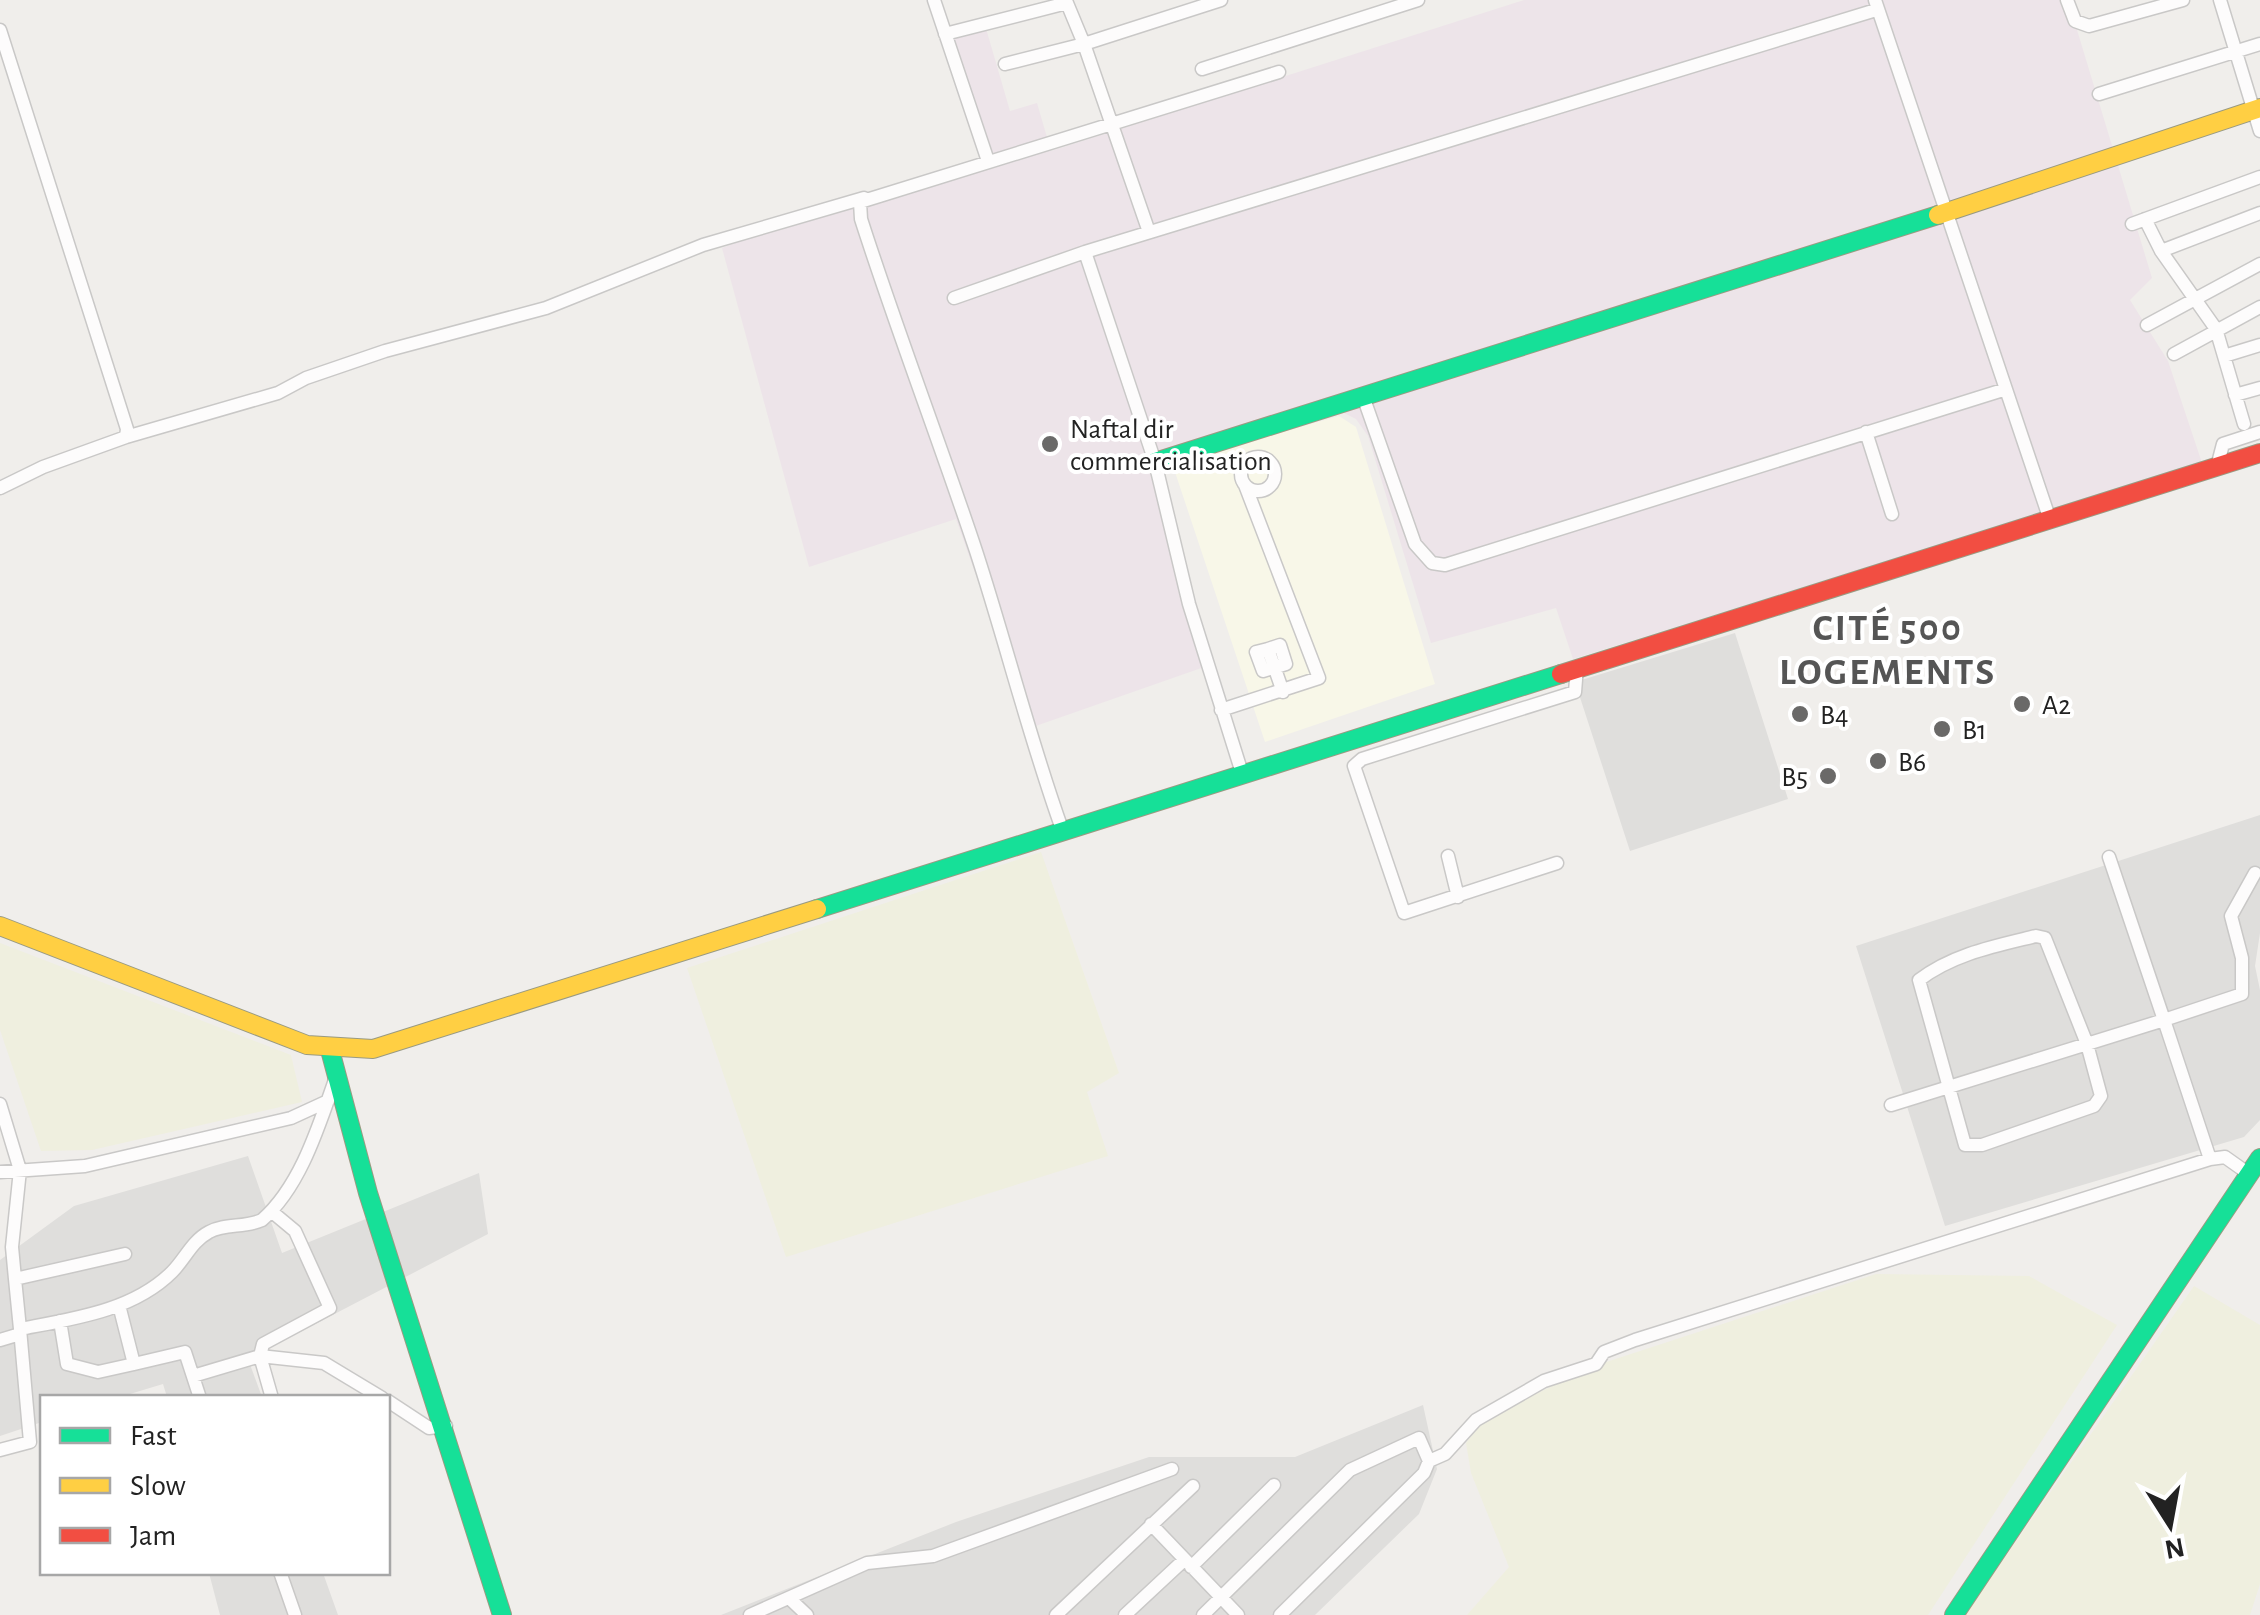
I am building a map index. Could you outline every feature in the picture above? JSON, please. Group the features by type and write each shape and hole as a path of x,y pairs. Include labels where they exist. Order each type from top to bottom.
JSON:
{"main road":[{"path":"1155,462 1945,213 2257,109"},
{"path":"0,926 288,1038 330,1050 373,1049 1062,828 2259,453"},
{"path":"330,1050 383,1250 446,1426 502,1615"},
{"path":"1954,1615 2255,1166"}],"street":[{"path":"934,0 988,161"},
{"path":"1005,64 1084,44 1221,0"},
{"path":"1202,69 1418,0"},
{"path":"2067,0 2075,21 2089,26 2182,0"},
{"path":"2220,0 2257,109 2260,132"},
{"path":"946,34 1040,4 1067,3 1150,232"},
{"path":"954,298 1086,252 1876,5 2050,520"},
{"path":"0,30 126,438"},
{"path":"2100,94 2260,44"},
{"path":"0,488 43,467 278,393 385,351 546,308 703,245 1279,72"},
{"path":"2259,453 2235,395 2216,329 2139,222 2260,176"},
{"path":"864,198 859,206 861,219 977,556 1014,689 1062,828"},
{"path":"2161,251 2260,213"},
{"path":"1086,252 1155,462 1189,604 1242,772"},
{"path":"2147,325 2260,264"},
{"path":"2174,354 2260,308"},
{"path":"2224,356 2260,345"},
{"path":"2235,395 2260,388"},
{"path":"1364,399 1414,544 1432,563 1445,565 2003,390"},
{"path":"2216,467 2223,444 2251,430"},
{"path":"1866,432 1892,514"},
{"path":"1221,710 1319,678 1246,485"},
{"path":"1268,649 1280,646 1286,664 1275,667 1283,692"},
{"path":"1556,864 1407,914 1400,911 1354,766 1362,759 1575,692 1577,667"},
{"path":"1448,856 1458,897"},
{"path":"2109,857 2210,1159"},
{"path":"1891,1105 2242,994 2242,958 2231,916 2255,873"},
{"path":"2044,938 2087,1044 2101,1088 2094,1106 1982,1145 1965,1145 1919,980 1976,950 2044,938"},
{"path":"0,1340 119,1305 171,1273 200,1238 212,1230 253,1224 271,1211 317,1130 336,1077"},
{"path":"0,1172 85,1166 291,1118 328,1101"},
{"path":"0,1104 20,1170 12,1248 30,1442 0,1450"},
{"path":"1280,1615 1424,1473 1429,1461 1446,1454 1476,1420 1544,1381 1596,1364 1604,1352 2210,1159 2225,1157 2255,1166"},
{"path":"271,1211 295,1231 330,1308 263,1344 260,1356 271,1395"},
{"path":"14,1280 124,1254"},
{"path":"119,1305 134,1364"},
{"path":"60,1321 66,1364 98,1372 185,1352 199,1395"},
{"path":"193,1376 260,1356 324,1362 377,1395"},
{"path":"390,1403 429,1428 446,1426"},
{"path":"1203,1615 1350,1470 1419,1438 1429,1461"},
{"path":"750,1615 867,1563 933,1556 1172,1468"},
{"path":"1125,1615 1274,1485"},
{"path":"1056,1615 1192,1486"},
{"path":"1151,1524 1238,1615"},
{"path":"281,1575 295,1615"},
{"path":"790,1598 806,1615"}],"shaded area":[{"path":"1524,0 2068,0 2152,278 2130,300 2168,361 2202,463 1573,659 1556,608 1431,643 1368,436 1356,419 1342,412 1149,468 1210,665 1030,728 956,519 809,567 722,248 856,196 989,167 950,33 985,25 1010,111 1037,103 1051,151"},
{"path":"1339,416 1356,427 1435,684 1265,742 1172,463"},
{"path":"1735,633 1788,799 1630,851 1575,682"},
{"path":"2260,815 2260,933 2255,966 2260,990 2260,1120 2244,1137 1945,1226 1856,946"},
{"path":"248,1156 282,1253 479,1173 488,1234 248,1359 261,1395 166,1395 163,1384 127,1395 40,1395 40,1423 0,1436 0,1260 74,1206"},
{"path":"1423,1405 1437,1469 1419,1514 1315,1615 721,1615 956,1522 1149,1457 1295,1457"},
{"path":"210,1575 324,1575 338,1615 220,1615"}],"green space":[{"path":"1041,852 1119,1073 1087,1092 1108,1156 786,1257 687,968"},
{"path":"0,943 291,1055 302,1102 92,1150 41,1151 0,1030"},
{"path":"1876,1274 2029,1276 2117,1325 1928,1615 1467,1615 1509,1567 1471,1473 1466,1443 1485,1419 1591,1367"},
{"path":"2194,1286 2260,1325 2260,1584 2250,1615 1965,1615"}],"traffic: fast":[{"path":"1155,462 1938,215"},
{"path":"817,909 1561,674"},
{"path":"330,1050 368,1193 502,1615"},
{"path":"1954,1615 2260,1158"}],"traffic: slow":[{"path":"1938,215 2260,108"},
{"path":"0,926 307,1045 373,1049 817,909"}],"traffic: jam":[{"path":"1561,674 2260,453"}],"place":[{"name":"Naftal dir commercialisation","path":"1050,444"},
{"name":"A2","path":"2022,704"},
{"name":"B4","path":"1800,714"},
{"name":"B1","path":"1942,729"},
{"name":"B6","path":"1878,761"},
{"name":"B5","path":"1828,776"}],"district":[{"name":"CITÉ 500 LOGEMENTS","path":"1888,649"}]}
